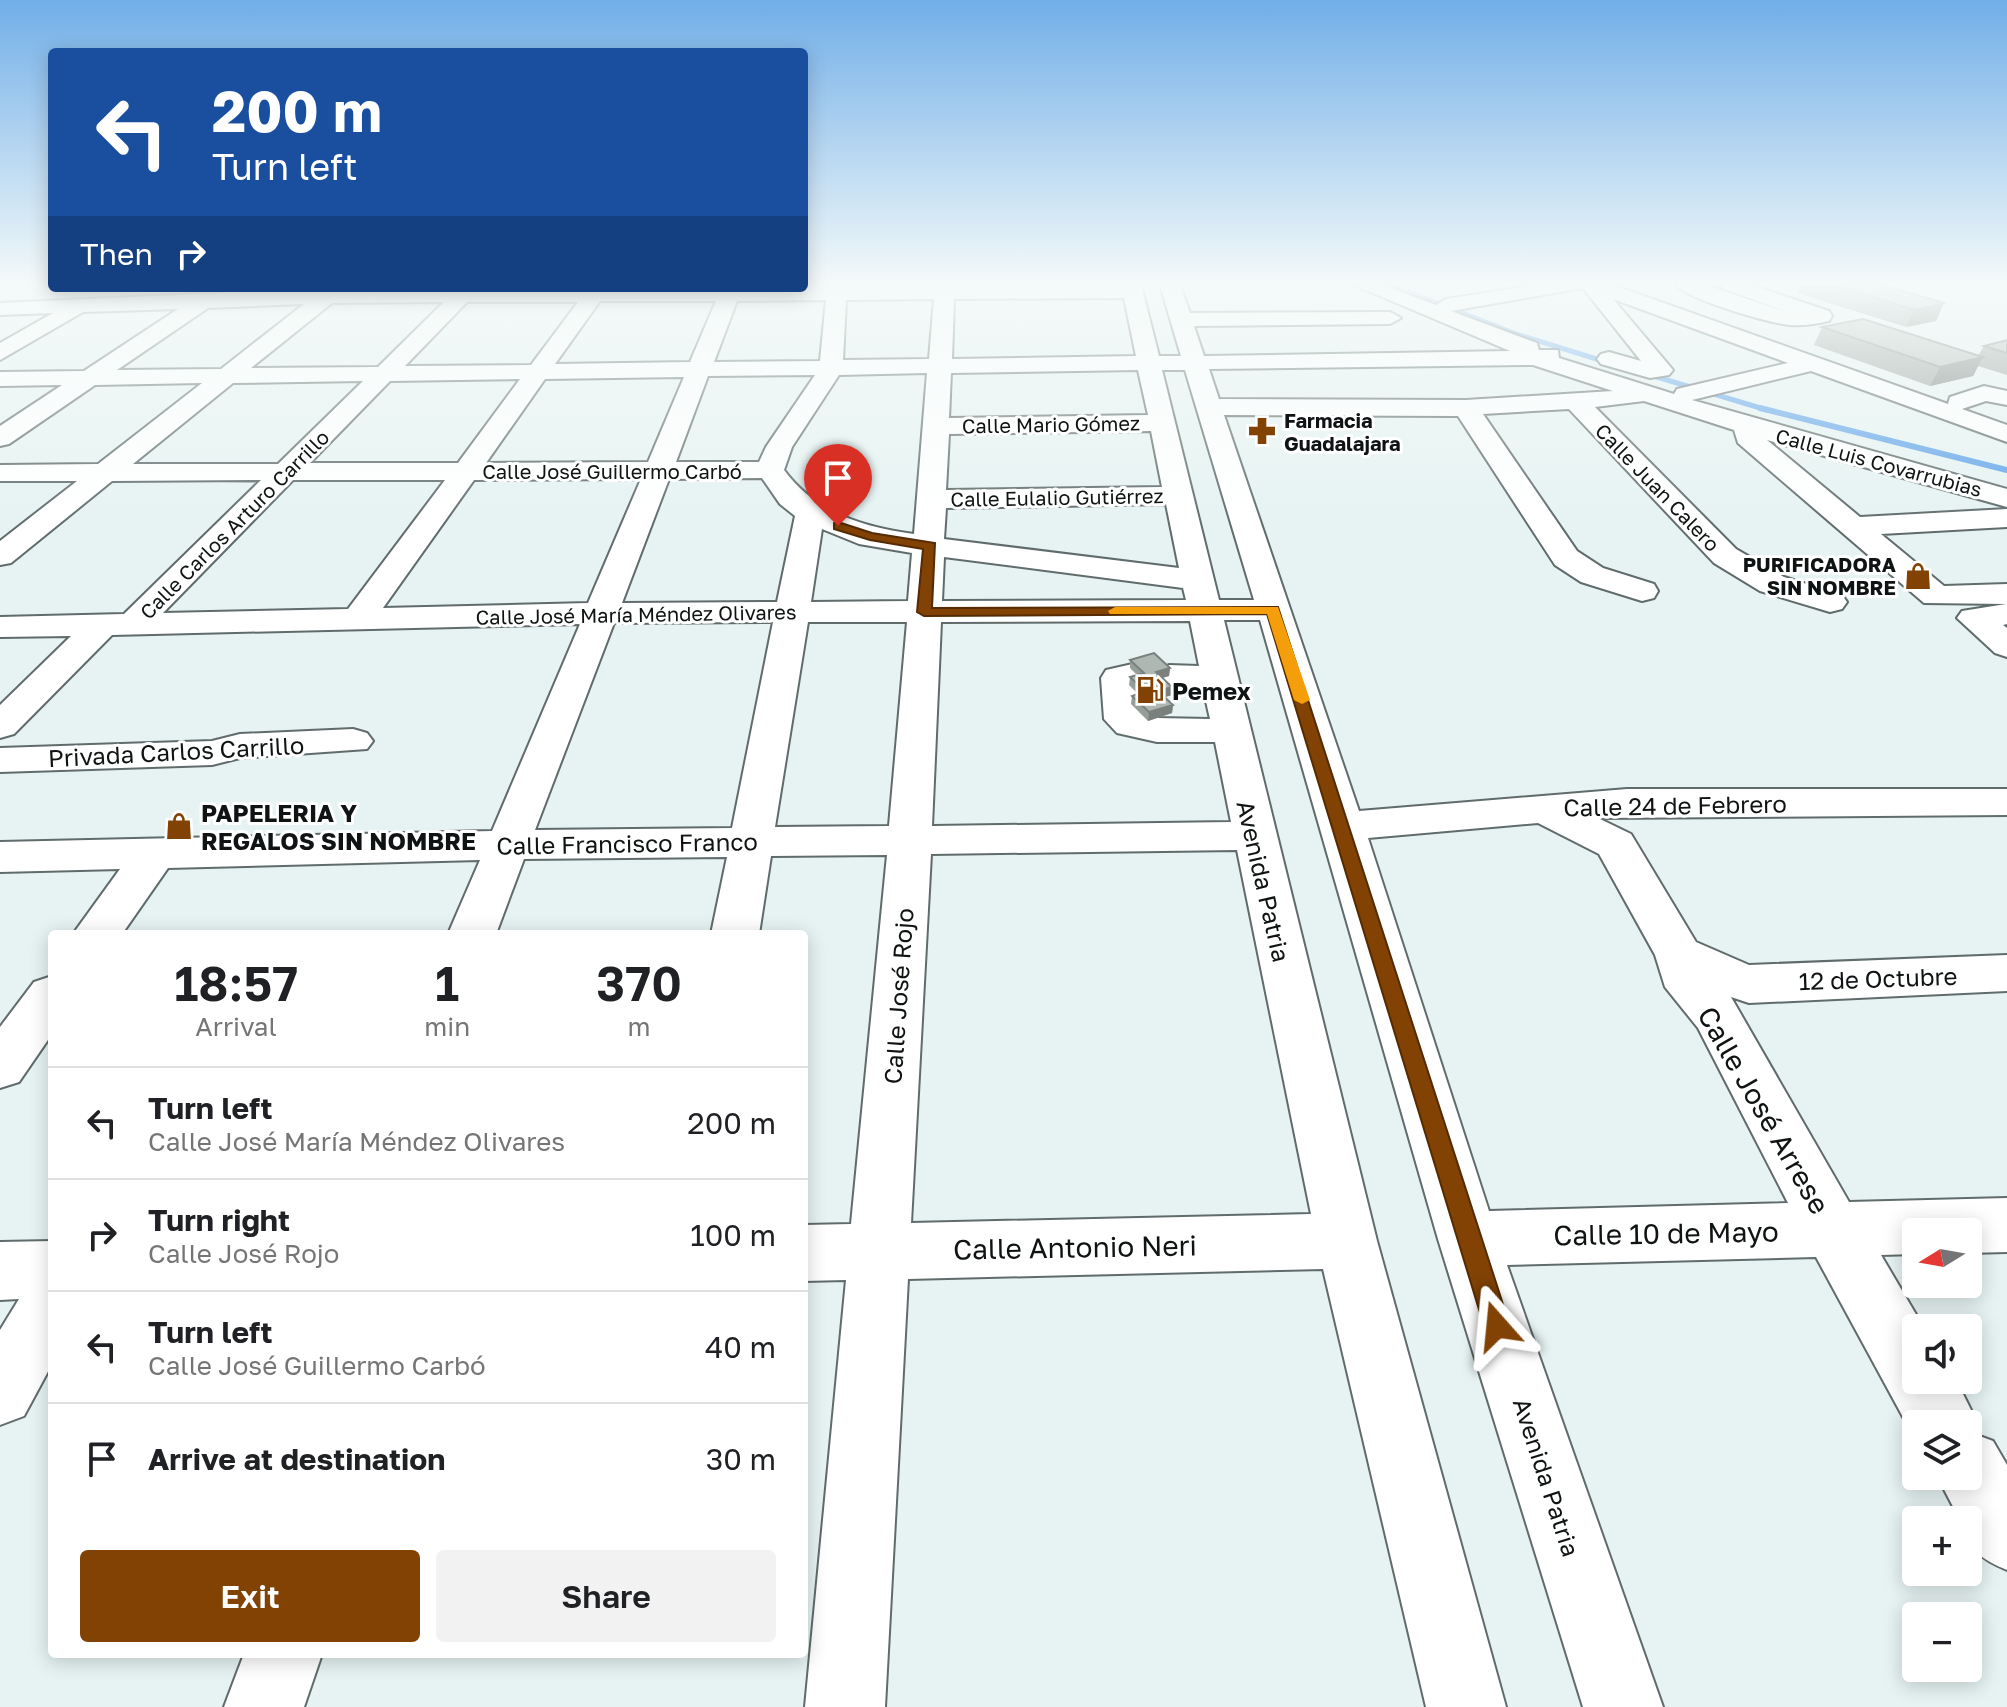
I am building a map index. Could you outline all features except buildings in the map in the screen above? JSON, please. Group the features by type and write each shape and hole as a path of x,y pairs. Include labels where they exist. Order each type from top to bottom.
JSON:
{"street":[{"path":"0,438 111,365"},
{"path":"0,556 240,365"},
{"name":"Calle Carlos Arturo Carrillo","path":"0,726 288,471 393,365"},
{"path":"358,619 545,365"},
{"path":"474,930 702,365"},
{"path":"770,470 779,447 831,365"},
{"name":"Calle José Rojo","path":"845,1707 942,365"},
{"path":"0,379 942,368 962,365"},
{"name":"Avenida Patria","path":"1167,365 1164,423 1254,836 1347,1241 1466,1707"},
{"name":"Avenida Patria","path":"1181,365 1273,610 1343,826 1468,1239 1623,1707"},
{"path":"1298,365 1466,408 1577,403 1648,395"},
{"name":"Calle Luis Covarrubias","path":"1566,365 1750,427 2007,498"},
{"name":"Calle Luis Covarrubias","path":"1580,365 1697,391 1708,402 1750,427"},
{"path":"1634,365 1660,371 1655,365"},
{"path":"1697,391 1809,365 2007,434"},
{"path":"1836,365 2007,419"},
{"path":"1959,402 1984,393 2007,398"},
{"name":"Calle Juan Calero","path":"1577,403 1725,556 1772,584 1830,602"},
{"path":"1466,408 1566,558 1592,575 1642,591"},
{"name":"Calle Mario Gómez","path":"938,426 1164,423"},
{"path":"1750,427 1747,437 1936,596 2007,594"},
{"name":"Calle José Guillermo Carbó","path":"0,473 770,470 790,498 810,513 870,537 1201,595"},
{"name":"Calle Eulalio Gutiérrez","path":"933,499 1180,495"},
{"path":"736,930 810,513"},
{"path":"1854,526 2007,518"},
{"name":"Calle José María Méndez Olivares","path":"0,627 603,613 924,612 1201,595 1273,610"},
{"path":"2007,614 1974,618 2007,646"},
{"path":"1219,677 1153,675 1119,678 1123,719 1126,724 1142,729 1231,730"},
{"name":"Privada Carlos Carrillo","path":"0,760 212,753 240,746 353,741"},
{"name":"Calle 24 de Febrero","path":"1343,826 1542,808 1622,823 2007,802"},
{"name":"Calle José Arrese","path":"1622,823 1690,987 1733,1000 1832,1229 1902,1352"},
{"name":"Calle Francisco Franco","path":"0,857 910,838 1254,836"},
{"path":"100,930 155,854"},
{"name":"12 de Octubre","path":"1733,1000 2007,973"},
{"path":"0,1067 48,1001"},
{"name":"Calle 10 de Mayo","path":"1468,1239 2007,1225"},
{"name":"Calle Antonio Neri","path":"808,1253 1347,1241"},
{"path":"0,1271 48,1270"},
{"path":"0,1392 48,1310"},
{"path":"1982,1490 2007,1534"},
{"path":"264,1707 282,1658"}],"waterway":[{"path":"1647,374 1762,409"},
{"path":"1762,409 2007,470"},
{"path":"1762,409 1767,410"}],"slow traffic":[{"path":"1115,611 1273,610 1302,700"}],"place":[{"name":"Farmacia Guadalajara","path":"1262,431"},
{"name":"PURIFICADORA SIN NOMBRE","path":"1918,576"},
{"name":"Pemex","path":"1150,690"},
{"name":"PAPELERIA Y REGALOS SIN NOMBRE","path":"179,826"}],"route":[{"path":"838,526 870,537 930,546 924,612 1273,610 1497,1326"}]}
